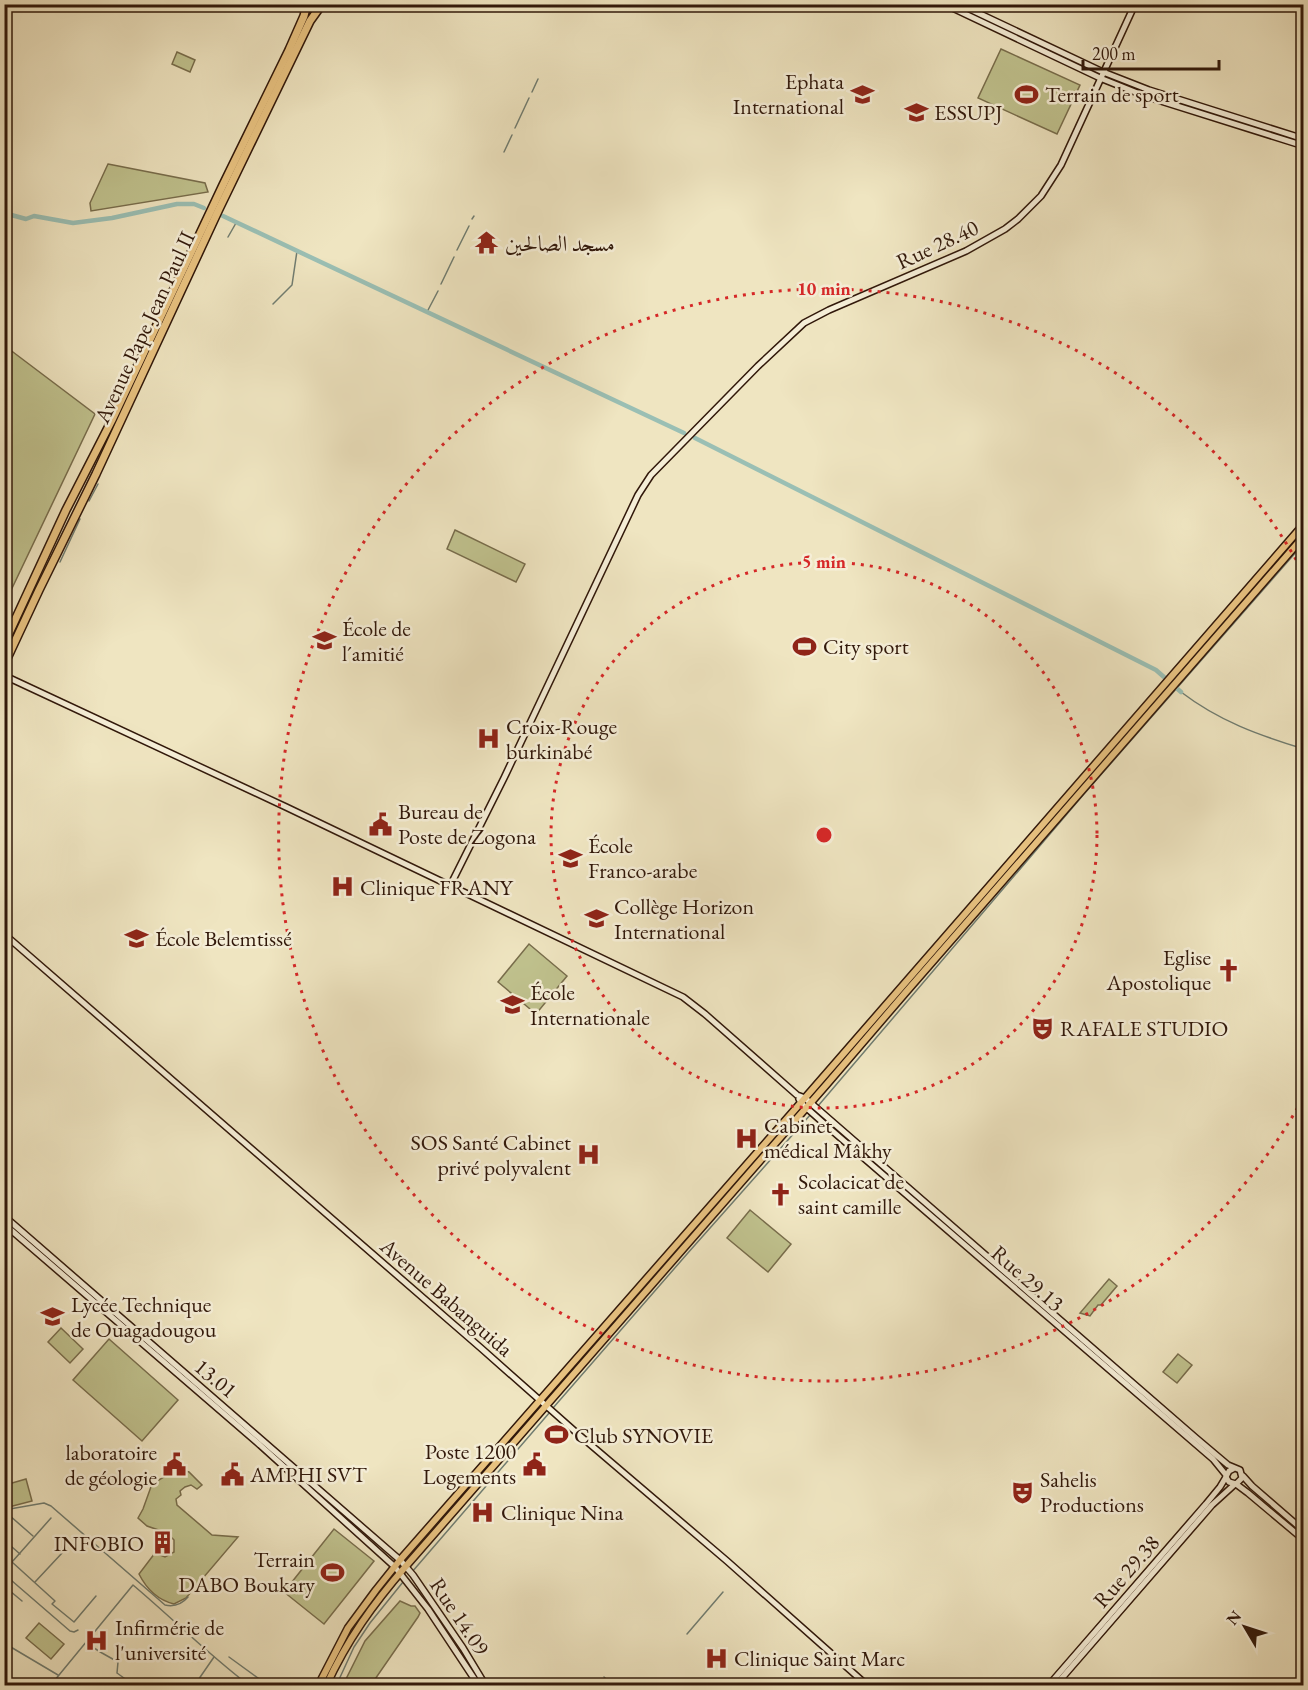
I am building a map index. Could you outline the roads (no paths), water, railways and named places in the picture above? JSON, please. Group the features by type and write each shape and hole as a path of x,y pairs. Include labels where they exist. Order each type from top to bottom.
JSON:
{"highway":[{"name":"Avenue Pape Jean Paul II","path":"4,644 309,4 322,6 310,21 219,209 4,667"},
{"path":"4,667 5,676"}],"main road":[{"path":"318,1686 348,1628 395,1567 403,1563 806,1103 1178,674 1304,524"},
{"path":"1178,674 1304,536"},
{"path":"326,1686 340,1656 364,1618 400,1573 403,1563"}],"street":[{"path":"944,4 1102,75 1304,139"},
{"path":"959,4 1145,96 1304,146"},
{"name":"Rue 28.40","path":"450,886 645,483 758,366 804,323 966,251 1018,219 1041,196 1061,165 1135,4"},
{"path":"5,676 286,807 683,998 705,1014 1233,1468 1240,1470 1251,1486 1304,1531"},
{"name":"Avenue Babanguida","path":"4,934 868,1686"},
{"name":"Rue 29.13","path":"806,1103 1212,1459 1226,1476"},
{"name":"13.01","path":"4,1216 403,1563"},
{"name":"13.01","path":"4,1224 260,1445 400,1573"},
{"path":"1233,1468 1226,1476 1229,1482 1248,1493 1304,1540"},
{"path":"1235,1484 1241,1481 1242,1475"},
{"name":"Rue 29.38","path":"1048,1686 1206,1504 1222,1485 1226,1476"},
{"name":"Rue 29.38","path":"1055,1686 1212,1505 1235,1484"},
{"name":"Rue 14.09","path":"403,1563 463,1648 486,1686"},
{"name":"Rue 14.09","path":"400,1573 428,1609 479,1686"}],"waterway":[{"path":"532,92 538,79"},
{"path":"515,128 529,98"},
{"path":"504,152 512,135"},
{"path":"4,213 26,219 34,216 73,223 112,218 177,204 194,204 204,208"},
{"path":"223,216 684,433"},
{"path":"228,237 236,223"},
{"path":"457,250 469,226"},
{"path":"273,304 292,285 297,251"},
{"path":"441,284 454,257"},
{"path":"427,312 438,291"},
{"path":"695,438 1156,670 1181,692"},
{"path":"89,501 98,484"},
{"path":"60,562 80,519"},
{"path":"818,1106 1084,794 1304,543"},
{"path":"1181,692 1224,719 1304,749"},
{"path":"553,1408 811,1114"},
{"path":"412,1572 550,1412"},
{"path":"4,1510 44,1503 51,1506 165,1605 178,1604 188,1597"},
{"path":"9,1515 33,1536"},
{"path":"4,1571 51,1518"},
{"path":"4,1540 20,1554"},
{"path":"35,1582 63,1552"},
{"path":"12,1562 55,1601 52,1604 74,1622 96,1596"},
{"path":"4,1574 70,1631 78,1630"},
{"path":"336,1686 354,1647 403,1582"},
{"path":"50,1686 133,1585 250,1686"},
{"path":"4,1586 22,1601"},
{"path":"687,1634 723,1592"},
{"path":"4,1643 58,1675"},
{"path":"86,1643 118,1662 117,1673 135,1686"},
{"path":"194,1686 214,1657"},
{"path":"229,1657 269,1686"},
{"path":"604,1677 614,1686"}],"place":[{"name":"Ephata International","path":"862,94"},
{"name":"Terrain de sport","path":"1027,94"},
{"name":"ESSUPJ","path":"916,112"},
{"name":"مسجد الصالحين","path":"487,243"},
{"name":"École de l´amitié","path":"324,641"},
{"name":"City sport","path":"805,646"},
{"name":"Croix-Rouge burkinabé","path":"488,739"},
{"name":"Bureau de Poste de Zogona","path":"380,824"},
{"name":"École Franco-arabe","path":"570,858"},
{"name":"Clinique FRANY","path":"342,887"},
{"name":"Collège Horizon International","path":"596,919"},
{"name":"École Belemtissé","path":"137,938"},
{"name":"Eglise Apostolique","path":"1229,970"},
{"name":"École Internationale","path":"512,1005"},
{"name":"RAFALE STUDIO","path":"1042,1028"},
{"name":"Cabinet médical Mâkhy","path":"746,1138"},
{"name":"SOS Santé Cabinet privé polyvalent","path":"589,1155"},
{"name":"Scolacicat de saint camille","path":"780,1194"},
{"name":"Lycée Technique de Ouagadougou","path":"53,1317"},
{"name":"Club SYNOVIE","path":"556,1435"},
{"name":"Poste 1200 Logements","path":"534,1464"},
{"name":"laboratoire de géologie","path":"175,1465"},
{"name":"AMPHI SVT","path":"232,1474"},
{"name":"Sahelis Productions","path":"1022,1492"},
{"name":"Clinique Nina","path":"483,1512"},
{"name":"INFOBIO","path":"162,1543"},
{"name":"Terrain DABO Boukary","path":"333,1572"},
{"name":"Infirmérie de l'université","path":"97,1640"},
{"name":"Clinique Saint Marc","path":"716,1658"}]}
